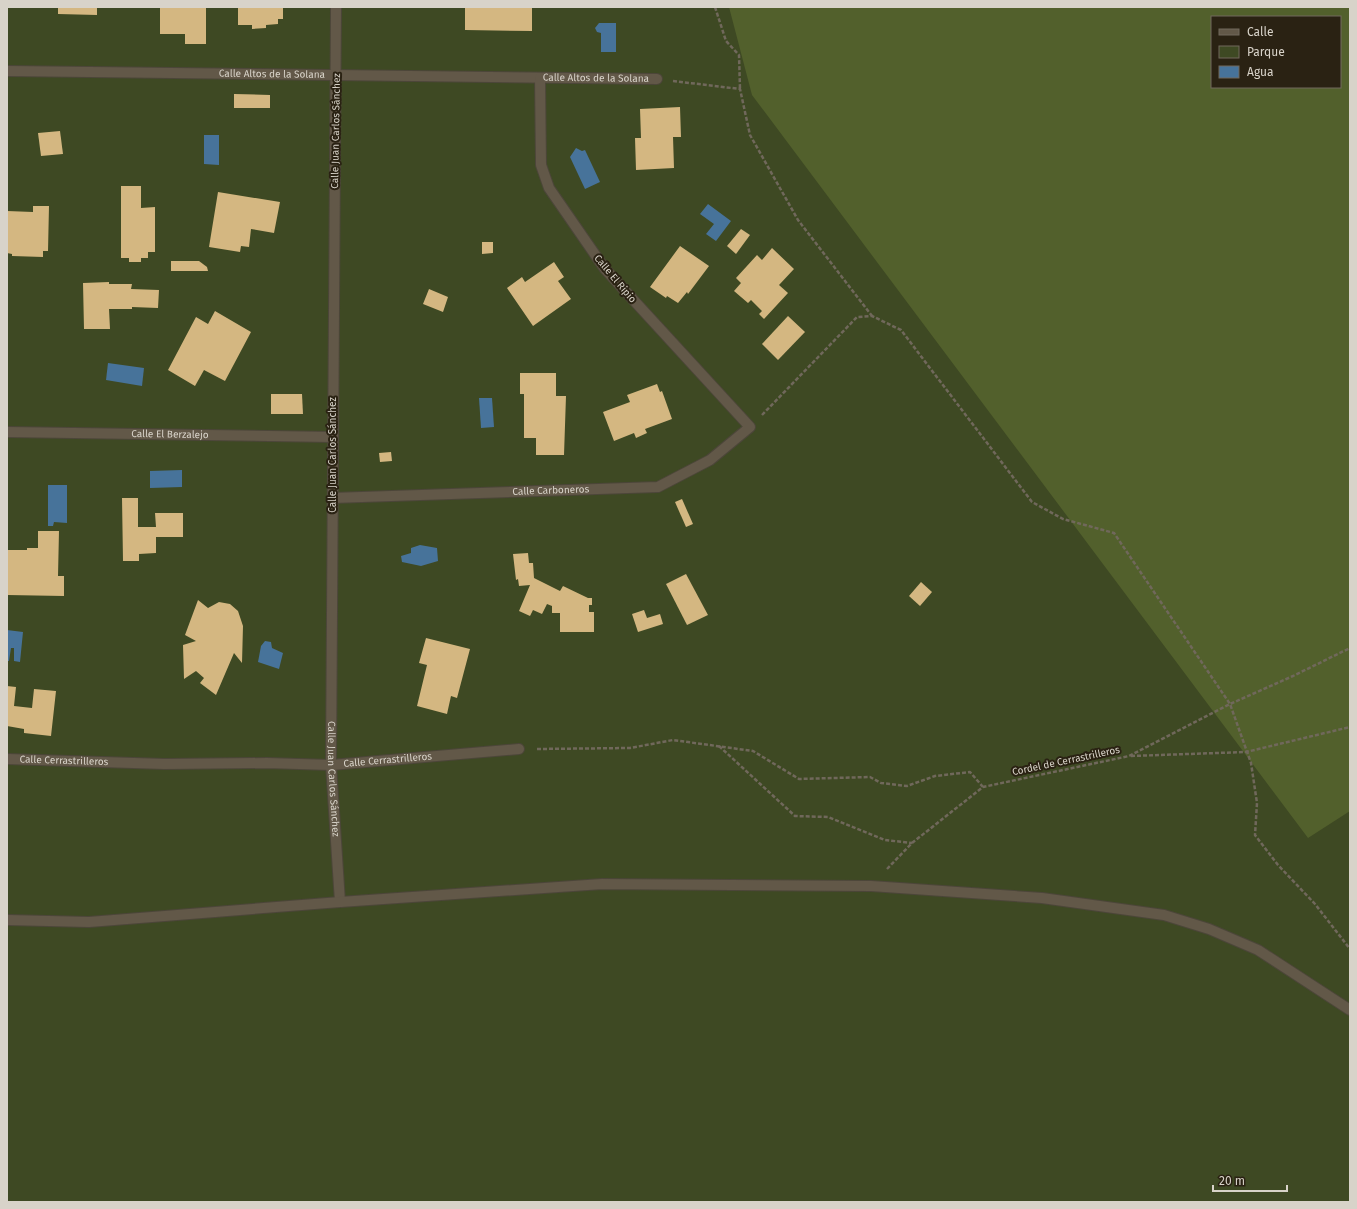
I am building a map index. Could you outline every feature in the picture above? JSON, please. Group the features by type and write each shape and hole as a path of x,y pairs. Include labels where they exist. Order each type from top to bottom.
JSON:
{"street":[{"name":"Calle Juan Carlos Sánchez","path":"336,7 330,765 340,902"},
{"name":"Calle Altos de la Solana","path":"7,71 657,79"},
{"name":"Calle El Ripio","path":"540,78 541,165 549,188 605,269 750,427"},
{"name":"Calle Carboneros","path":"332,498 658,487 710,460 750,427"},
{"name":"Calle El Berzalejo","path":"7,432 332,437"},
{"name":"Calle Cerrastrilleros","path":"7,759 165,764 267,763 330,765 519,749"},
{"path":"7,920 89,922 340,902 602,884 871,886 1042,898 1164,915 1209,929 1258,950 1350,1010"}],"path":[{"path":"715,7 726,41 739,55 740,89 750,135 798,220 872,316 901,330 1032,502 1063,519 1114,533 1230,704 1251,763 1258,803 1255,835 1278,865 1315,904 1350,949"},
{"path":"657,79 740,89"},
{"path":"750,427 857,317 872,316"},
{"name":"Cordel de Cerrastrilleros","path":"871,886 912,843 983,787 1129,756 1230,704 1293,676 1350,648"},
{"path":"1129,756 1246,752 1350,727"},
{"path":"519,749 630,748 673,740 719,745 753,751 799,779 870,777 881,782 907,786 935,776 970,772 983,787"},
{"path":"719,745 795,816 828,817 885,840 912,843"}],"green space":[{"path":"7,7 1350,7 1350,1202 7,1202"},
{"path":"729,7 1350,7 1350,811 1308,838 752,95"}],"water":[{"path":"599,23 616,23 616,52 601,52 601,33 597,32 595,28"},
{"path":"204,135 219,135 219,165 204,164"},
{"path":"576,148 582,151 585,150 600,182 585,189 570,157"},
{"path":"708,204 731,221 716,241 706,234 714,224 700,214"},
{"path":"108,363 144,368 142,386 106,380"},
{"path":"479,398 492,398 494,427 481,428"},
{"path":"182,470 182,487 150,488 150,471"},
{"path":"48,485 67,485 67,523 54,522 53,526 48,526"},
{"path":"420,545 437,548 438,561 421,566 402,562 401,556 411,553 411,548"},
{"path":"7,630 23,632 20,662 14,661 14,648 11,648 9,661 7,661"},
{"path":"265,641 271,642 272,648 283,653 279,669 258,662 261,646"}],"building":[{"path":"58,7 97,7 97,15 58,14"},
{"path":"160,7 206,7 206,44 185,44 185,34 160,34"},
{"path":"238,7 283,7 283,19 278,19 278,24 266,25 266,28 252,29 252,25 238,25"},
{"path":"465,7 532,7 532,31 465,30"},
{"path":"234,94 270,95 270,108 234,108"},
{"path":"680,107 681,137 673,137 674,168 636,170 635,138 641,138 640,109"},
{"path":"60,131 63,154 41,156 38,133"},
{"path":"121,186 141,186 141,208 155,207 155,252 148,252 148,258 141,258 141,262 129,262 129,258 121,258"},
{"path":"218,192 280,202 274,233 251,229 249,247 241,246 240,252 209,247"},
{"path":"33,206 49,206 48,251 43,251 43,257 12,256 12,254 7,253 7,211 33,212"},
{"path":"741,229 750,235 736,254 727,246"},
{"path":"482,242 493,242 493,253 482,254"},
{"path":"680,246 709,266 688,294 687,292 678,303 667,296 666,298 650,287"},
{"path":"772,248 794,269 779,285 788,293 764,319 759,314 762,311 751,300 748,303 734,291 741,283 736,278 757,255 762,260"},
{"path":"171,261 199,261 207,267 208,271 171,271"},
{"path":"554,262 564,277 558,281 571,299 533,326 507,288 522,277 525,282"},
{"path":"109,282 109,284 132,284 131,289 159,290 158,308 132,307 132,309 109,309 110,329 84,329 83,283"},
{"path":"429,289 448,297 443,312 423,304"},
{"path":"215,311 251,332 225,381 204,370 195,386 168,370 196,317 208,324"},
{"path":"788,316 805,332 778,360 762,344"},
{"path":"520,373 556,373 556,396 566,396 564,455 536,455 536,438 524,438 524,394 520,394"},
{"path":"657,384 660,392 662,391 672,419 645,429 647,433 636,438 634,433 614,441 603,412 630,402 627,395"},
{"path":"271,394 302,394 303,414 271,414"},
{"path":"391,452 392,461 380,462 379,453"},
{"path":"122,498 138,498 138,527 156,527 155,513 183,513 183,537 156,537 156,553 139,554 139,561 123,561"},
{"path":"682,499 693,524 686,527 675,502"},
{"path":"38,531 59,531 58,576 64,576 64,596 7,595 7,550 27,550 27,548 38,548"},
{"path":"528,553 529,563 533,563 534,578 560,591 563,586 588,598 592,598 592,605 589,605 589,612 594,612 594,632 560,632 560,613 552,613 552,606 547,604 542,614 533,610 530,616 519,611 530,585 519,586 518,579 516,580 513,554"},
{"path":"686,574 708,615 687,625 666,584"},
{"path":"921,582 932,592 920,606 909,596"},
{"path":"198,600 208,608 219,602 230,604 238,611 243,626 242,663 234,653 216,695 200,683 204,678 196,671 184,679 183,645 196,641 185,635"},
{"path":"644,610 647,618 660,614 663,624 638,632 632,614"},
{"path":"426,638 470,649 457,698 451,696 447,714 417,706 427,665 419,663"},
{"path":"7,686 16,687 14,706 32,708 34,689 56,691 51,736 24,733 24,729 7,726"}]}
